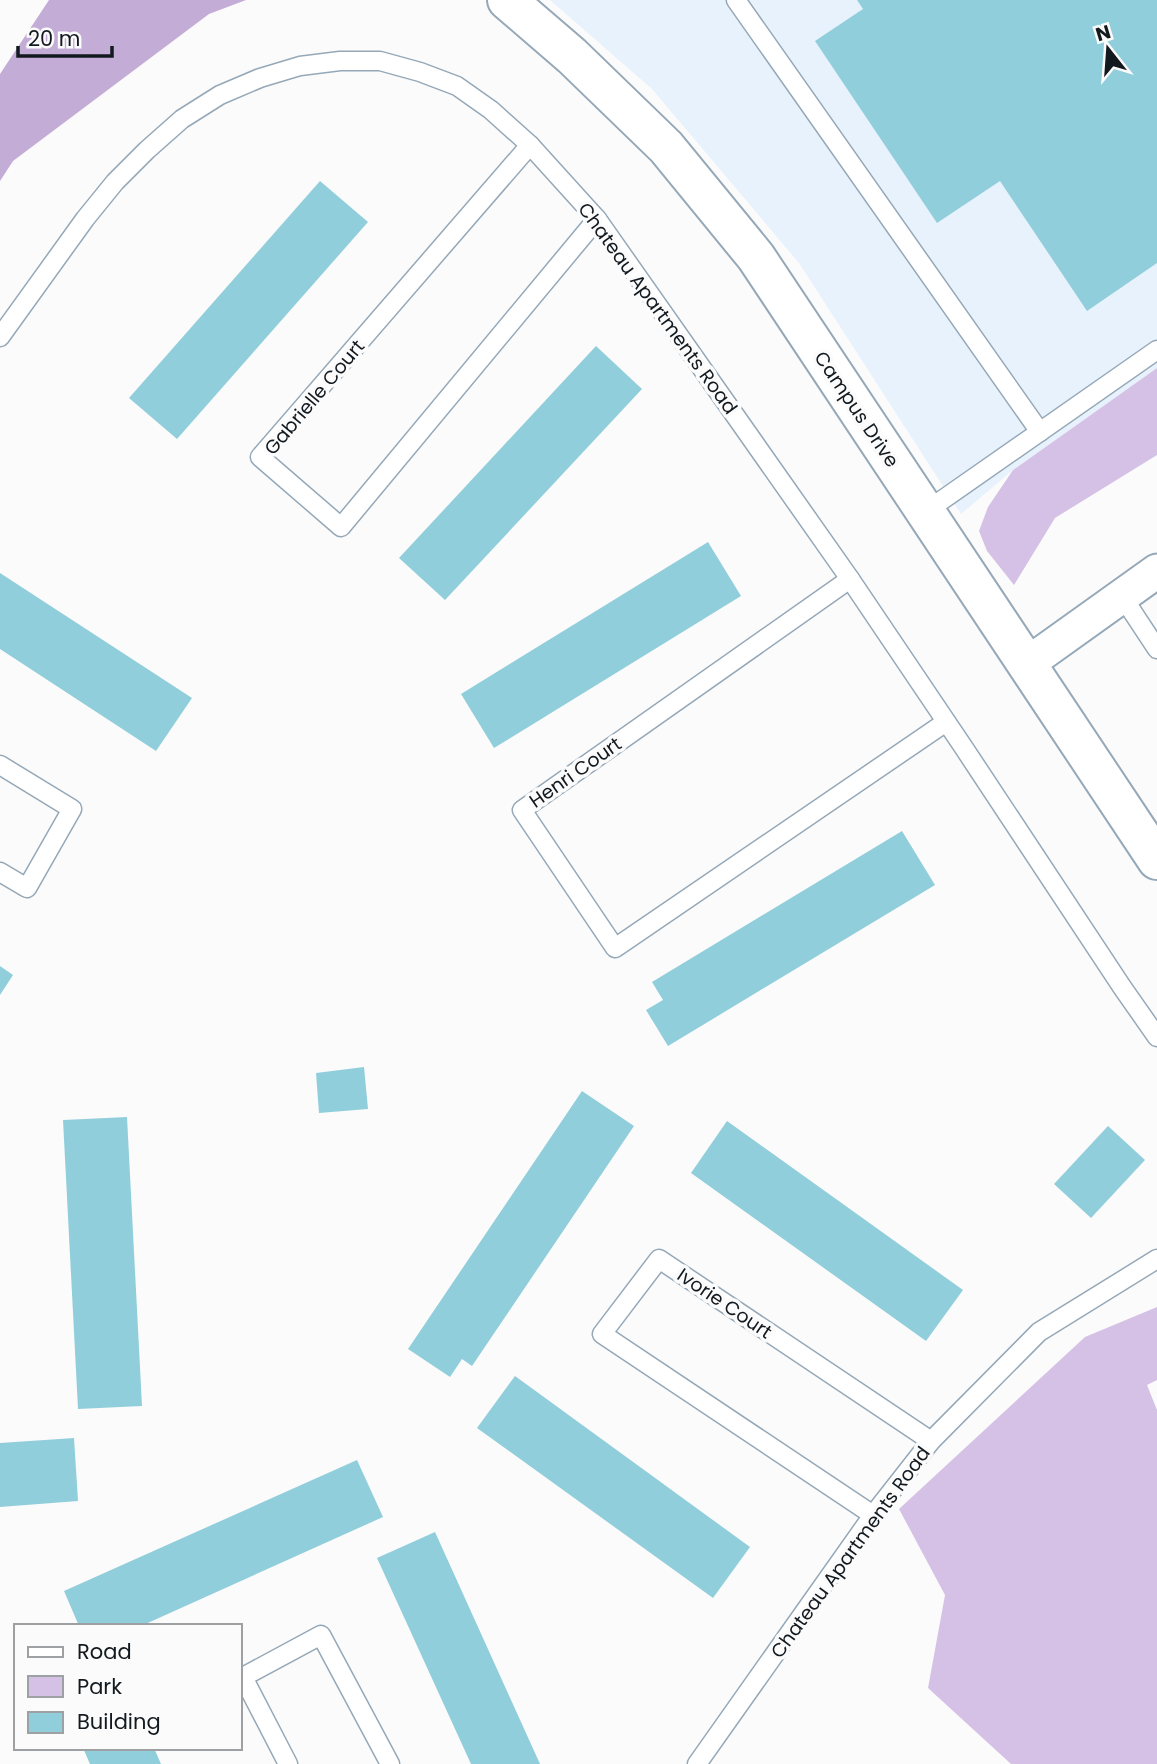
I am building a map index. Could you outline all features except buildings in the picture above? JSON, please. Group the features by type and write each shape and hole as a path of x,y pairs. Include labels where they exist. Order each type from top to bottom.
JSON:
{"street":[{"name":"Campus Drive","path":"507,0 572,56 666,147 756,257 1157,860"},
{"path":"1027,664 1157,571"}],"lane":[{"path":"736,0 1040,432"},
{"name":"Chateau Apartments Road","path":"0,337 115,182 182,119 220,95 260,78 300,66 340,61 380,61 420,72 457,86 491,110 530,145 597,219 850,579"},
{"name":"Gabrielle Court","path":"530,145 260,457 341,527 597,219"},
{"path":"925,512 1157,350"},
{"path":"850,579 1157,1037"},
{"name":"Henri Court","path":"850,579 522,810 607,937 615,948 946,722"},
{"path":"1122,596 1157,649"},
{"path":"0,765 72,809 27,888 0,872"},
{"name":"Ivorie Court","path":"873,1515 602,1334 659,1259 931,1441"},
{"name":"Chateau Apartments Road","path":"697,1764 873,1515 931,1441 1039,1332 1157,1259"},
{"path":"288,1764 243,1677 321,1635 390,1764"}],"shaded area":[{"path":"49,0 246,0 209,14 13,161 0,181 0,74"},
{"path":"550,0 1157,0 1157,368 1013,470 961,514 799,263 652,89"}],"green space":[{"path":"1157,368 1157,455 1055,518 1014,585 987,551 979,531 988,507 1013,470"},
{"path":"1157,1307 1157,1380 1147,1385 1157,1410 1157,1764 1011,1764 928,1688 945,1595 899,1509 1085,1337"}]}
